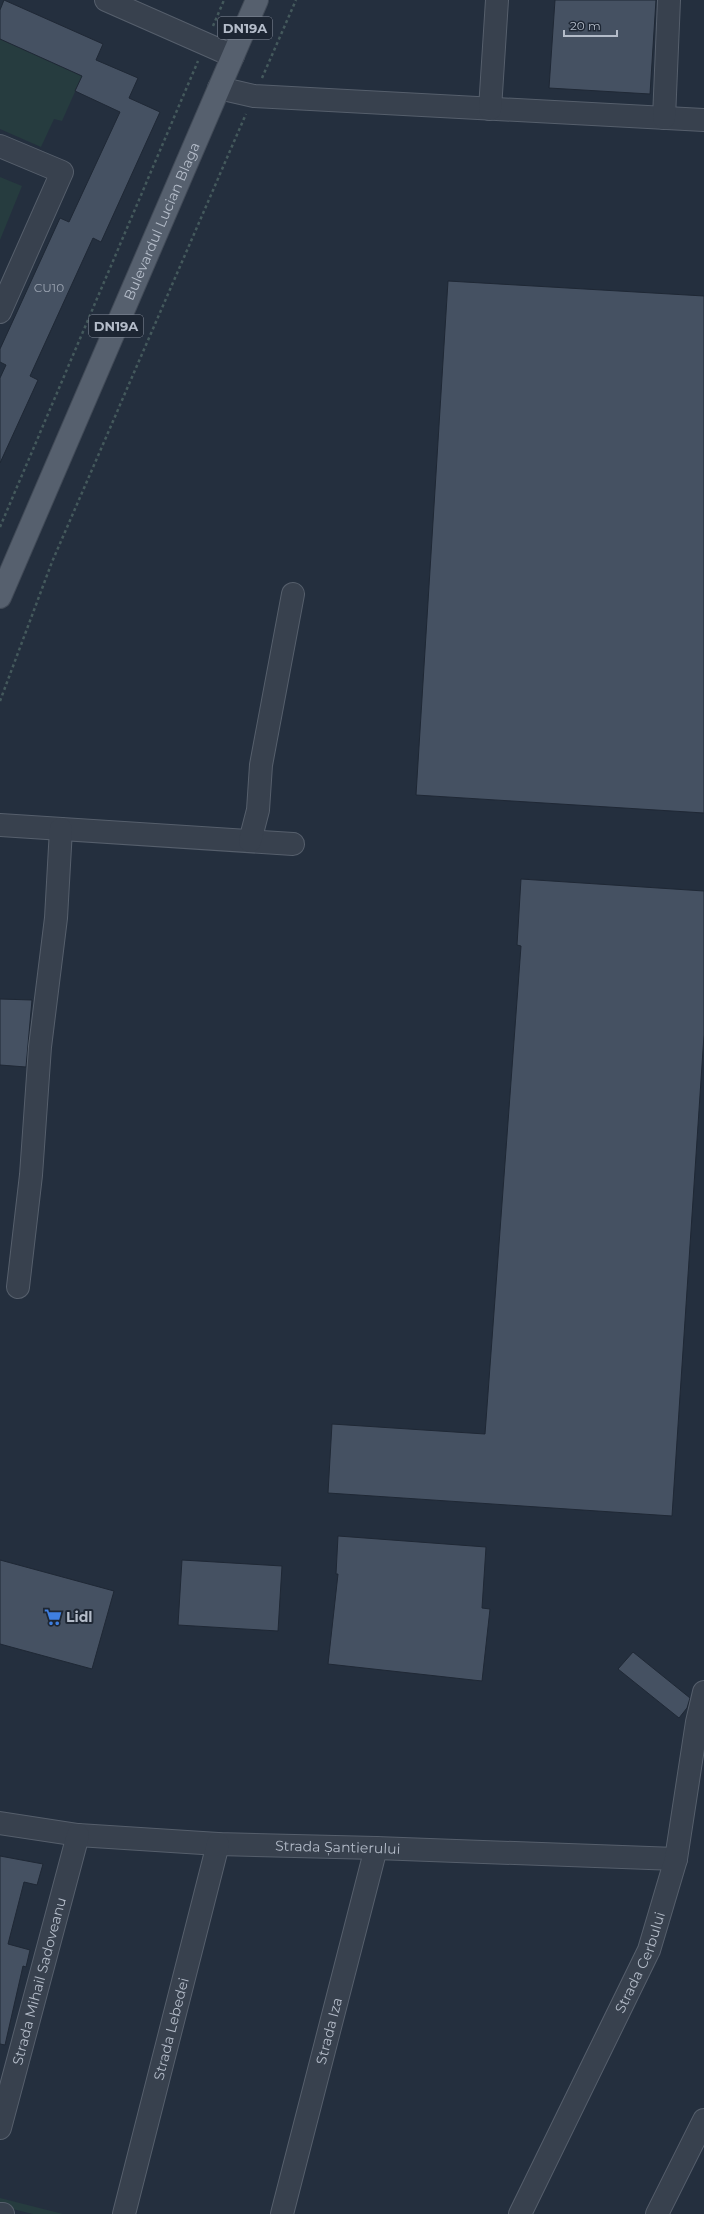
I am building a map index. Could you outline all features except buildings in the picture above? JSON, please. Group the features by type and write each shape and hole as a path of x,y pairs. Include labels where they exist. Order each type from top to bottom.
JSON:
{"main road":[{"name":"Bulevardul Lucian Blaga","path":"0,597 257,0"}],"street":[{"path":"106,0 233,56"},
{"path":"490,109 497,0"},
{"path":"664,118 669,0"},
{"path":"219,88 254,96 704,120"},
{"path":"0,146 62,172 0,312"},
{"path":"250,841 258,810 261,765 293,594"},
{"path":"0,825 293,844"},
{"path":"18,1287 31,1175 40,1047 56,918 61,829"},
{"name":"Strada Cerbului","path":"520,2214 649,1950 676,1859 700,1724 704,1692"},
{"name":"Strada Șantierului","path":"0,1823 78,1835 218,1844 676,1859"},
{"name":"Strada Mihail Sadoveanu","path":"0,2128 78,1835"},
{"name":"Strada Lebedei","path":"124,2214 218,1844"},
{"name":"Strada Iza","path":"282,2214 376,1848"},
{"path":"657,2214 704,2120"}],"path":[{"path":"0,527 224,0"},
{"path":"0,702 52,562 296,0"}],"green space":[{"path":"0,39 82,76 62,121 54,119 41,147 0,129"},
{"path":"0,177 22,186 0,240"},
{"path":"0,2198 63,2214 33,2214 0,2206"}],"place":[{"name":"Lidl","path":"53,1617"}]}
